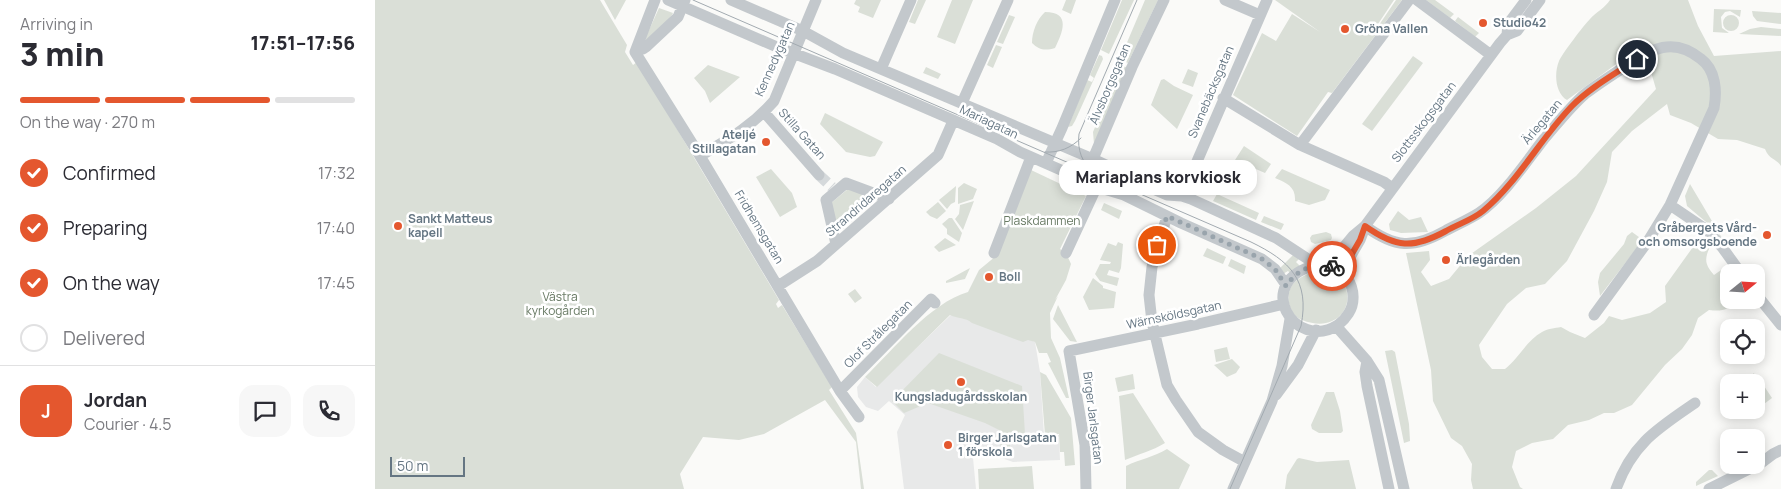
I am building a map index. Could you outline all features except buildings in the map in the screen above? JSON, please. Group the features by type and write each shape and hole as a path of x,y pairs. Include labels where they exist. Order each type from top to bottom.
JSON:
{"street":[{"path":"655,0 636,49 643,50 677,17 683,3"},
{"name":"Mariagatan","path":"668,0 683,3 794,54 835,69 997,139 1031,157 1097,186 1124,195 1262,259 1275,269 1286,286"},
{"name":"Mariagatan","path":"731,0 803,31 843,53 1093,159 1123,173 1128,178 1167,195 1181,196 1276,238 1323,265"},
{"name":"Kennedygatan","path":"700,156 741,132 774,101 816,0"},
{"path":"881,69 911,0"},
{"path":"962,103 1008,0"},
{"path":"1045,163 1115,0"},
{"name":"Älvsborgsgatan","path":"1084,180 1132,67 1164,0"},
{"path":"1225,0 1260,15"},
{"name":"Svanebäcksgatan","path":"1181,196 1267,0"},
{"path":"1299,145 1409,0"},
{"path":"1417,0 1491,55"},
{"name":"Slottsskogsgatan","path":"1507,36 1508,24 1526,0"},
{"name":"Slottsskogsgatan","path":"1323,265 1365,226 1491,55 1507,36 1517,31 1540,0"},
{"name":"Ärlegatan","path":"1365,226 1390,241 1416,243 1435,237 1477,214 1499,194 1584,95 1653,50 1671,46 1685,49 1704,61 1714,79 1716,92 1713,108 1670,206 1648,241 1594,315"},
{"name":"Fridhemsgatan","path":"636,49 840,391 859,417"},
{"path":"1223,98 1299,145 1384,182 1392,188"},
{"name":"Stilla Gatan","path":"764,112 819,174"},
{"name":"Strandridaregatan","path":"778,286 817,261 938,155 953,120"},
{"path":"994,253 1031,157"},
{"path":"836,244 826,200 834,190 846,183 889,199"},
{"path":"1066,253 1097,186"},
{"path":"1670,206 1707,230 1734,264"},
{"path":"1167,216 1152,267 1150,307 1167,385 1193,425 1211,442 1245,462"},
{"name":"Slottsskogsgatan","path":"1342,271 1360,240 1365,226"},
{"path":"1233,489 1272,400 1282,366 1290,319 1284,304 1286,286 1290,279 1303,269 1323,265 1342,271 1352,288 1353,303 1345,318 1336,326 1316,330 1301,326 1290,319"},
{"name":"Olof Strålegatan","path":"840,391 931,299 935,303"},
{"name":"Wärnsköldsgatan","path":"1069,351 1155,334 1284,304"},
{"path":"1765,305 1781,325"},
{"path":"1336,326 1367,361 1379,380 1404,489"},
{"path":"1272,400 1298,365 1316,330"},
{"name":"Birger Jarlsgatan","path":"1069,351 1085,445 1086,489"},
{"path":"1367,361 1365,372 1367,386 1389,489"},
{"path":"1616,489 1635,451 1668,421 1695,403"},
{"path":"1709,489 1781,450"}],"shaded area":[{"name":"Kungsladugårdsskolan","path":"956,310 1035,342 1040,372 1044,435 1059,435 1060,460 1013,462 996,456 973,458 976,489 904,489 897,432 905,415 889,401 878,411 866,407 858,397 857,387 865,377 876,387"}],"green space":[{"name":"Västra kyrkogården","path":"375,0 600,0 627,45 625,52 633,65 637,62 779,300 776,304 778,308 782,305 832,387 829,390 856,433 864,489 861,489 856,442 825,400 764,434 739,440 703,437 680,474 684,489 375,489"},
{"path":"604,0 626,0 615,20"},
{"path":"856,0 881,0 873,18 858,12 860,7 854,4"},
{"path":"918,0 926,0 915,24 909,22"},
{"path":"952,0 973,0 955,44 937,37"},
{"path":"1066,0 1076,0 1071,14 1062,10"},
{"path":"1122,0 1134,0 1109,54 1101,50"},
{"path":"1145,0 1158,0 1128,63 1120,59"},
{"path":"1275,0 1394,0 1379,25 1396,0 1402,0 1332,93 1328,92 1297,136 1233,95 1262,33 1276,41 1292,14 1320,32"},
{"path":"1426,0 1435,0 1454,14 1450,18"},
{"path":"1610,0 1688,0 1698,26 1714,56 1781,51 1781,166 1768,155 1765,149 1737,140 1718,139 1691,123 1670,115 1667,104 1632,131 1612,152 1607,182 1594,211 1567,261 1545,284 1526,288 1507,304 1479,345 1482,357 1492,369 1505,369 1537,335 1546,330 1561,327 1585,338 1604,323 1609,316 1622,320 1650,313 1666,302 1665,286 1698,240 1710,247 1706,262 1714,275 1720,271 1720,309 1727,309 1709,310 1698,318 1692,335 1682,349 1665,365 1632,405 1614,413 1604,413 1589,420 1568,425 1553,439 1532,443 1516,451 1512,467 1520,487 1523,489 1473,489 1471,480 1472,464 1462,446 1451,438 1433,401 1431,370 1406,253 1429,251 1430,260 1421,272 1431,286 1449,279 1468,256 1536,208 1576,176 1656,89 1648,62 1630,54 1567,100 1560,93 1556,77 1559,61 1587,22"},
{"path":"659,8 673,13 649,42 645,39"},
{"path":"1714,9 1741,10 1740,17 1730,11 1725,12 1721,17 1722,28 1729,33 1713,32"},
{"path":"1752,11 1781,13 1781,24 1757,21"},
{"path":"1045,12 1053,13 1062,19 1062,30 1055,48 1042,49 1032,43 1036,26"},
{"path":"1009,15 1015,17 1003,44 997,42"},
{"path":"1731,15 1737,17 1739,23 1737,29 1731,31 1725,29 1723,23 1725,17"},
{"path":"1458,17 1479,33 1475,37 1455,21"},
{"path":"1761,27 1781,29 1781,36 1739,34 1750,29"},
{"path":"996,45 1002,47 993,68 987,65"},
{"path":"1099,55 1103,59 1075,121 1072,126 1068,127 1087,80 1092,82 1094,78 1090,75"},
{"path":"1413,56 1423,63 1372,131 1362,124"},
{"path":"708,65 740,77 710,103 705,91 694,78"},
{"path":"1121,65 1128,68 1094,144 1093,132"},
{"path":"926,67 941,74 938,79 923,73"},
{"path":"1188,69 1198,73 1193,87 1182,83"},
{"path":"1164,79 1193,95 1177,129 1151,105 1161,80"},
{"path":"825,113 883,142 875,156 870,157 846,152 820,124"},
{"path":"1244,146 1271,164 1265,173 1235,160"},
{"path":"771,169 792,193 797,207 780,217 756,177"},
{"path":"1282,169 1330,190 1325,200 1309,205 1295,201 1294,192 1290,186 1275,178"},
{"name":"Plaskdammen","path":"1031,170 1086,196 1060,249 1066,253 1071,264 1066,280 1050,313 1051,338 1060,358 1069,398 1066,398 1048,363 1051,362 1047,353 1039,353 1035,342 1028,340 1023,342 950,315 877,387 865,377 926,317 940,306 968,292 979,270 996,256"},
{"path":"964,183 977,189 973,199 958,204 958,188"},
{"path":"1690,184 1722,239 1712,227 1687,206 1685,196"},
{"path":"956,186 955,202 947,209 939,200"},
{"path":"848,189 877,199 837,234 831,203"},
{"path":"1217,194 1259,213 1256,220 1213,201"},
{"path":"974,201 963,230 955,219 959,214 960,205"},
{"path":"938,202 946,211 937,219 926,212"},
{"path":"1104,203 1122,211 1119,219 1101,210"},
{"path":"1398,211 1409,220 1421,217 1428,232 1401,233 1390,230 1389,224"},
{"path":"1264,216 1284,224 1281,230 1261,222"},
{"path":"949,218 952,218 962,233 959,242 947,234 947,229 942,224"},
{"path":"1326,232 1331,234 1331,240 1315,244 1311,242 1310,238 1312,235"},
{"path":"1632,232 1643,240 1600,296 1598,282 1600,273"},
{"path":"945,238 956,245 939,252 934,247"},
{"path":"1118,242 1123,244 1121,268 1119,273 1109,270 1107,275 1119,278 1117,286 1100,281 1095,274 1100,264 1110,264 1111,262 1100,260 1108,243 1116,246"},
{"path":"1207,248 1226,257 1223,264 1203,256"},
{"path":"1294,254 1299,259 1296,262 1300,266 1290,273 1288,271 1283,274 1280,268"},
{"path":"1231,259 1246,266 1244,274 1228,266"},
{"path":"970,268 965,279 946,283 946,281"},
{"path":"1316,270 1332,273 1342,281 1347,292 1347,303 1342,313 1333,321 1320,324 1302,320 1294,314 1288,299 1290,288 1293,284"},
{"path":"1093,278 1103,288 1116,292 1114,308 1089,310 1083,297"},
{"path":"855,289 862,298 855,303 848,294"},
{"path":"1058,305 1077,342 1070,341 1053,319"},
{"path":"1227,347 1230,359 1216,362 1214,350"},
{"path":"1392,350 1395,352 1409,424 1410,441 1404,443 1385,351"},
{"path":"939,353 1022,386 1025,434 1010,434 1010,453 1001,449 999,430 985,423 928,403 904,413 892,401"},
{"path":"1232,359 1240,367 1236,373 1227,377 1214,365"},
{"path":"1040,372 1046,375 1071,418 1075,465 1065,466 1064,452 1060,452 1059,434 1045,435"},
{"path":"1133,374 1135,389 1118,392 1115,378"},
{"path":"1765,388 1772,398 1765,403"},
{"path":"1326,392 1334,392 1340,411 1343,431 1341,433 1319,433 1312,429 1311,425"},
{"path":"1133,393 1165,443 1125,460 1119,396"},
{"path":"1167,449 1190,465 1179,489 1126,489 1126,466"},
{"path":"1299,458 1317,462 1349,460 1356,489 1285,489 1287,475"},
{"path":"1032,466 1034,489 979,489 978,469"},
{"path":"1709,470 1712,470 1718,476 1696,486 1696,482"}],"tunnel":[{"path":"819,175 832,187"}],"tram line":[{"path":"693,0 1251,242 1265,249 1286,265 1294,274 1302,296 1301,326 1230,489"},
{"path":"1094,173 1081,156 1079,134 1137,0"},
{"path":"1045,152 1065,149 1081,138"}],"way so far":[{"path":"1157,245 1167,216 1262,259 1275,269 1286,286 1290,279 1309,266 1332,266"}],"place":[{"name":"Studio42","path":"1483,23"},
{"name":"Gröna Vallen","path":"1345,29"},
{"name":"Ateljé Stillagatan","path":"766,142"},
{"name":"Sankt Matteus kapell","path":"398,226"},
{"name":"Gråbergets Vård- och omsorgsboende","path":"1767,235"},
{"name":"Mariaplans korvkiosk","path":"1157,245"},
{"name":"Ärlegården","path":"1446,260"},
{"name":"Boll","path":"989,277"},
{"name":"Kungsladugårdsskolan","path":"961,382"},
{"name":"Birger Jarlsgatan 1 förskola","path":"948,445"}],"route":[{"path":"1332,266 1342,271 1360,240 1365,226 1390,241 1416,243 1435,237 1483,210 1514,177 1545,138 1584,95 1637,59"}]}
